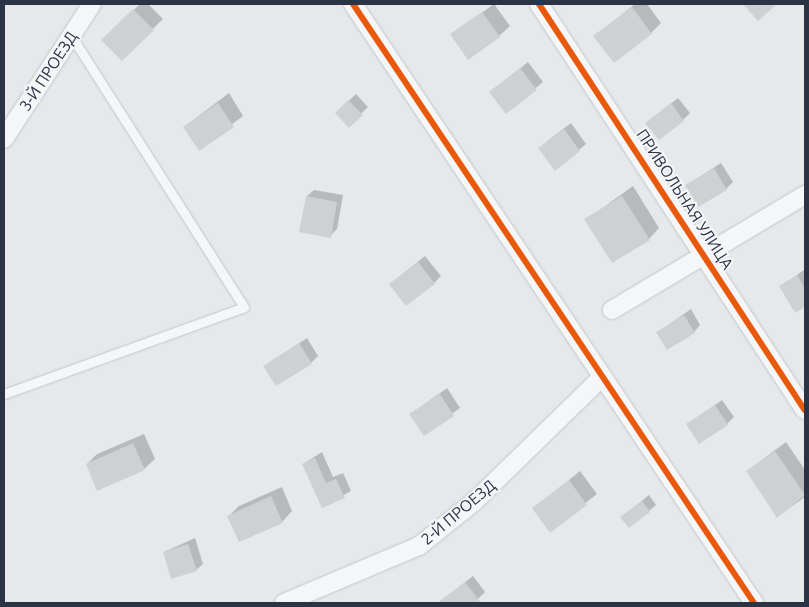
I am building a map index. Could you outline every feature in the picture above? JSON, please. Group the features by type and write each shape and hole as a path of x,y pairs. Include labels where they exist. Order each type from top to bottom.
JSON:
{"street":[{"name":"3-Й ПРОЕЗД","path":"4,139 92,4"},
{"path":"353,4 754,603"},
{"name":"ПРИВОЛЬНАЯ УЛИЦА","path":"539,4 706,256 805,410"},
{"path":"612,310 706,256 805,195"},
{"name":"2-Й ПРОЕЗД","path":"284,603 419,546 475,501 602,378"}],"lane":[{"path":"4,394 244,307 71,35"}],"building":[{"path":"743,4 777,4 758,21"},
{"path":"632,7 652,34 614,63 593,36"},
{"path":"133,9 154,30 122,61 101,40"},
{"path":"482,12 500,37 468,60 450,34"},
{"path":"520,68 537,90 506,114 489,92"},
{"path":"348,100 363,115 349,128 335,113"},
{"path":"218,103 234,127 199,151 183,127"},
{"path":"671,103 684,121 659,140 645,123"},
{"path":"564,129 580,151 555,171 538,148"},
{"path":"714,168 727,190 698,207 685,185"},
{"path":"306,196 337,202 331,238 299,232"},
{"path":"622,196 650,240 612,263 584,219"},
{"path":"418,262 435,284 406,306 389,284"},
{"path":"797,275 805,289 805,307 795,313 779,286"},
{"path":"684,315 695,333 667,350 656,332"},
{"path":"299,343 312,364 276,386 263,366"},
{"path":"440,394 454,416 424,436 409,414"},
{"path":"715,405 728,425 699,444 686,424"},
{"path":"133,443 145,470 97,491 86,464"},
{"path":"775,451 805,495 777,518 746,471"},
{"path":"315,458 326,483 336,479 345,498 322,508 302,464"},
{"path":"569,480 587,505 550,533 532,508"},
{"path":"271,496 283,523 239,542 227,516"},
{"path":"642,501 650,512 629,528 620,517"},
{"path":"188,544 197,571 171,579 163,552"},
{"path":"465,582 481,603 437,603"}],"cycle path":[{"path":"353,4 754,603"},
{"path":"539,4 805,410"}]}
